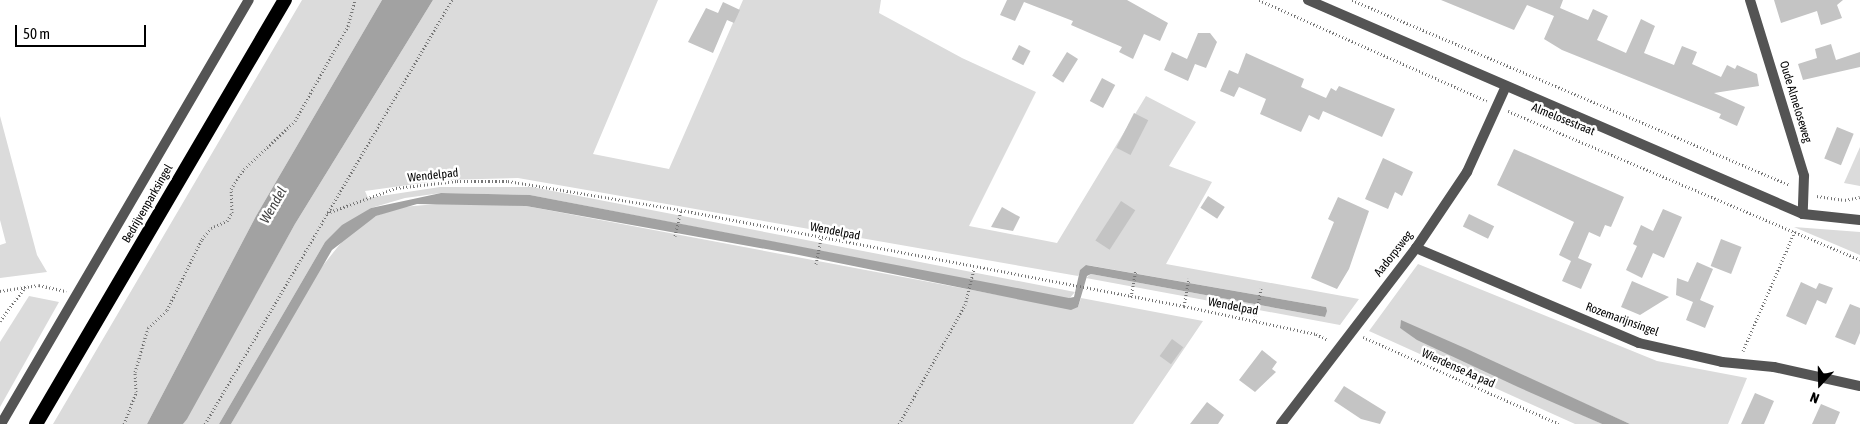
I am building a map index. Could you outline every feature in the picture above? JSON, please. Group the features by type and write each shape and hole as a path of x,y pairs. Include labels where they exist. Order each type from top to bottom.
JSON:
{"highway":[{"name":"Bedrijvenparksingel","path":"36,424 285,0"}],"street":[{"path":"1,424 249,0"},
{"name":"Almelosestraat","path":"1308,0 1803,214 1860,220"},
{"name":"Oude Almeloseweg","path":"1750,0 1804,176 1803,214"},
{"name":"Aadorpsweg","path":"1281,424 1349,330 1416,248 1467,172 1506,86"},
{"name":"Rozemarijnsingel","path":"1416,248 1640,343 1738,364 1774,367 1860,386"}],"path":[{"path":"124,424 136,392 135,372 148,328 166,310 202,239 211,228 227,221 232,213 231,188 244,168 295,121 348,26 355,0"},
{"path":"205,424 452,0"},
{"name":"Almelosestraat","path":"1259,0 1497,106 1860,260"},
{"path":"1352,0 1805,192 1828,200 1860,197"},
{"name":"Wendelpad","path":"327,213 396,188 457,181 508,181 681,210 974,268 1255,320 1316,334 1338,345"},
{"path":"675,236 681,210"},
{"path":"1738,364 1794,231"},
{"path":"816,264 821,238"},
{"path":"899,424 969,294 974,268"},
{"path":"1131,296 1136,270"},
{"path":"1184,306 1189,278"},
{"path":"0,291 26,286 52,286 76,294"},
{"path":"0,321 26,286"},
{"path":"1255,320 1261,289"},
{"name":"Wierdense Aa pad","path":"1349,330 1559,424"}],"shaded area":[{"path":"302,0 382,0 256,216 147,424 53,424"},
{"path":"433,0 658,0 593,154 669,169 743,0 881,0 879,13 962,58 1036,92 969,226 1057,243 1146,96 1196,122 1169,166 1212,182 1166,264 1359,299 1340,325 1086,278 1091,274 1325,317 1326,307 1087,265 1078,276 518,178 444,180 365,191 368,198 440,187 532,187 1075,292 1069,299 530,195 441,193 405,198 371,208 325,242 219,424 183,424 295,224"},
{"path":"0,116 37,255 47,272 0,278 0,245 6,243 0,220"},
{"path":"1860,147 1860,186 1844,183"},
{"path":"460,202 526,206 993,294 1078,307 1081,298 1203,321 1133,424 231,424 317,273 348,234 376,216 402,207"},
{"path":"1794,227 1860,232 1860,255"},
{"path":"1418,264 1657,361 1747,378 1728,424 1630,424 1401,321 1400,328 1418,338 1602,424 1575,424 1369,331"},
{"path":"29,296 59,302 0,407 0,342"}],"water":[{"name":"Wendel","path":"382,0 433,0 295,224 187,419 183,424 147,424 256,216"},
{"path":"441,193 530,195 1069,298 1074,297 1080,270 1086,265 1326,307 1327,311 1325,317 1091,274 1087,276 1078,307 1071,310 794,254 526,206 417,204 376,216 332,250 231,424 219,424 325,242 342,225 371,208"},
{"path":"1401,320 1630,424 1602,424 1518,387 1417,340 1400,328"}],"building":[{"path":"1007,0 1127,0 1168,23 1160,41 1144,34 1133,59 1119,52 1122,47 1071,25 1073,21 1024,2 1015,21 1000,15"},
{"path":"1441,0 1563,0 1560,8 1588,20 1593,9 1608,16 1597,40 1626,53 1641,19 1655,26 1644,53 1674,65 1682,46 1697,52 1692,64 1721,77 1727,65 1735,69 1737,65 1757,74 1759,86 1714,93 1745,107 1737,126 1719,118 1721,114 1562,50 1544,39 1554,16 1527,5 1514,30"},
{"path":"1774,0 1843,0 1837,5 1842,18 1821,25 1817,11 1781,23"},
{"path":"723,2 740,10 734,23 727,20 713,53 688,42 706,8 718,13"},
{"path":"1198,33 1210,33 1217,42 1206,68 1195,64 1188,81 1164,70 1172,52 1187,59"},
{"path":"1831,44 1836,60 1860,52 1860,67 1803,80 1798,64 1817,58 1815,49"},
{"path":"1019,45 1031,51 1023,65 1012,59"},
{"path":"1067,52 1078,59 1063,83 1052,76"},
{"path":"1246,53 1304,79 1301,87 1326,98 1331,88 1336,91 1339,86 1395,109 1382,137 1323,111 1319,120 1309,115 1301,132 1260,114 1266,99 1239,87 1234,97 1220,91 1229,70 1238,74"},
{"path":"1102,78 1115,85 1103,108 1090,101"},
{"path":"1134,113 1148,120 1131,155 1116,148"},
{"path":"1837,127 1854,134 1841,165 1824,159"},
{"path":"1514,149 1624,197 1611,227 1605,225 1600,237 1589,232 1578,258 1592,264 1581,289 1562,281 1571,261 1559,255 1574,222 1497,185"},
{"path":"1383,158 1413,172 1402,196 1395,192 1388,209 1365,199"},
{"path":"1208,196 1225,207 1217,219 1200,208"},
{"path":"1338,197 1369,211 1349,269 1337,289 1311,278 1334,222 1328,219"},
{"path":"1121,201 1135,210 1110,250 1095,240"},
{"path":"1002,207 1020,217 1013,231 991,227"},
{"path":"1663,209 1682,217 1664,258 1653,253 1642,278 1626,270 1637,246 1633,244 1641,225 1653,231"},
{"path":"1469,214 1494,226 1488,239 1463,227"},
{"path":"1721,239 1742,247 1731,274 1711,266"},
{"path":"1697,262 1713,269 1700,300 1714,306 1705,328 1686,320 1693,302 1676,295 1677,278 1688,282"},
{"path":"1632,281 1669,297 1640,315 1621,307"},
{"path":"1801,282 1816,289 1819,283 1833,288 1826,304 1817,300 1806,325 1786,316"},
{"path":"1850,304 1860,308 1860,333 1855,345 1835,337"},
{"path":"1172,339 1183,347 1171,364 1160,356"},
{"path":"1262,350 1277,362 1272,369 1276,372 1255,392 1239,380"},
{"path":"1344,386 1386,412 1380,424 1361,419 1334,401"},
{"path":"1755,393 1774,401 1764,424 1741,424"},
{"path":"1207,402 1224,415 1218,424 1190,424"},
{"path":"1821,404 1840,412 1835,424 1812,424"}]}
